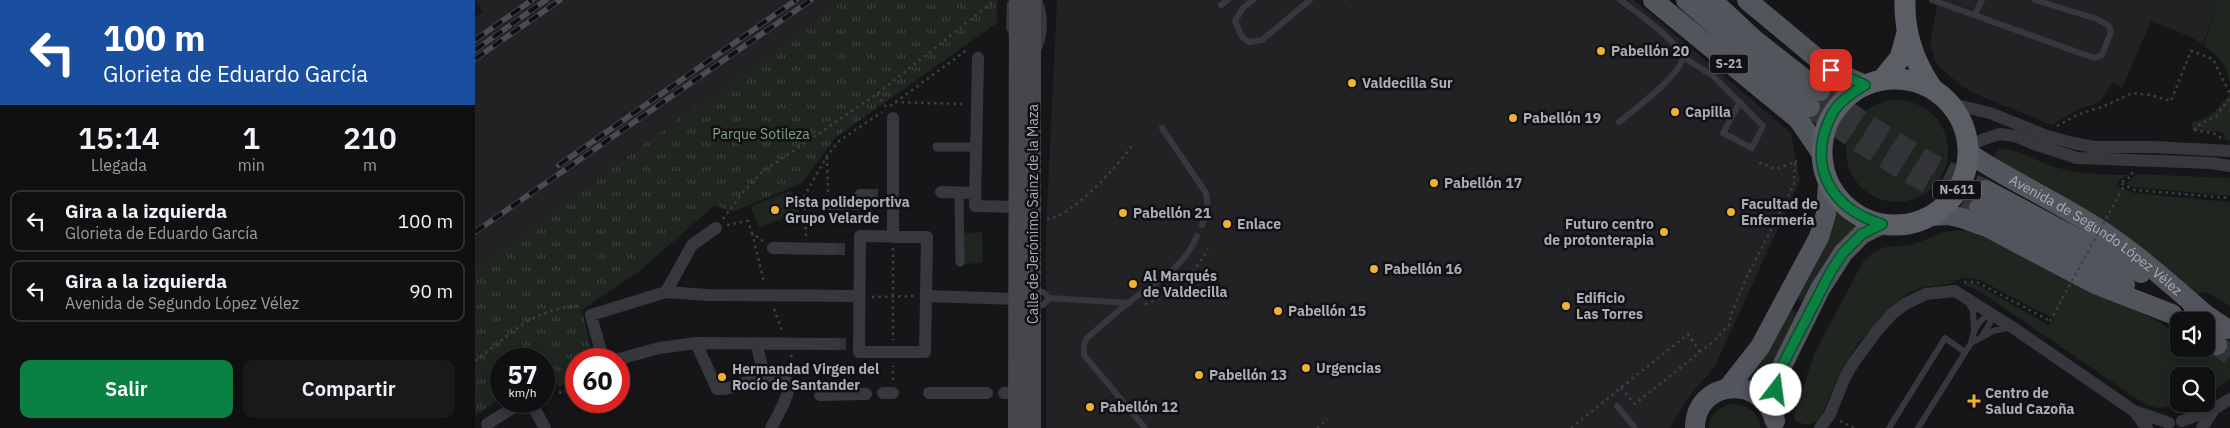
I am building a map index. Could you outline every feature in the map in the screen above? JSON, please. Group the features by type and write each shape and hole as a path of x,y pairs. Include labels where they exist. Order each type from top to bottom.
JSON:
{"highway":[{"name":"N-611","path":"1905,0 1912,53 1919,70 1962,123 1973,155 1957,190 1947,204 1930,216 1899,224 1882,224 1865,219 1847,208 1835,196 1828,185 1823,169 1824,134 1831,115 1841,103 1873,82 1900,58 1905,47 1908,28"},
{"path":"1873,82 1913,82 1937,93"}],"main road":[{"name":"Calle de Jerónimo Sainz de la Maza","path":"1018,0 1018,207 1027,299 1032,428"},
{"name":"Calle de Jerónimo Sainz de la Maza","path":"1017,428 1011,393 1027,299 1033,58 1031,0"},
{"name":"S-21","path":"1653,0 1798,119 1822,154"},
{"name":"S-21","path":"1685,0 1815,99 1712,0"},
{"path":"1747,0 1831,70 1873,82"},
{"name":"Avenida de Segundo López Vélez","path":"1973,155 2092,224 2145,262 2204,312"},
{"path":"1728,388 1760,347 1819,238 1826,214 1828,185"},
{"name":"Avenida de Segundo López Vélez","path":"2170,314 1983,199 2142,273 2203,312"},
{"name":"Avenida de Segundo López Vélez","path":"1930,216 1955,216 1987,227 2095,284 2170,315"},
{"path":"1776,425 1776,390 1783,364 1820,289 1843,253 1862,234 1882,224"},
{"path":"1695,428 1698,412 1707,399 1716,392 1728,388 1750,390 1759,395 1769,406 1776,425"}],"street":[{"path":"974,58 975,206 1018,207"},
{"path":"1937,93 1957,106 1990,113 2047,136 2094,147 2226,146"},
{"path":"893,118 888,195 893,237"},
{"path":"1973,155 1984,139 2000,134 2015,136 2077,158 2211,163 2230,166"},
{"path":"937,147 976,147"},
{"path":"941,192 975,193"},
{"path":"959,193 960,262"},
{"path":"829,204 859,204 860,194 866,195"},
{"path":"666,292 692,245 716,228"},
{"path":"860,236 893,237 927,237 925,352 859,352 855,344 860,296 856,249 860,236"},
{"path":"773,248 833,249"},
{"path":"1820,428 1830,414 1845,377 1854,362 1892,314 1905,304 1926,294 1955,291 2012,327 2134,411 2177,425 2207,412"},
{"path":"600,348 591,315 666,292 707,295 860,296"},
{"path":"926,296 1027,299"},
{"path":"630,357 659,348 696,343 833,344"},
{"path":"696,343 717,388 725,389 775,375 786,380 788,384 787,394 771,428"},
{"path":"756,343 765,378"},
{"path":"929,393 987,393"},
{"path":"821,395 866,394"},
{"path":"2215,408 2230,398"},
{"path":"2134,411 2147,428"},
{"path":"2202,428 2212,412"},
{"path":"487,424 505,413"},
{"path":"537,413 545,428"}],"lane":[{"path":"1010,0 1009,28 1017,41"},
{"path":"1033,58 1043,44 1043,10 1039,0"},
{"path":"1221,6 1228,0"},
{"path":"1253,0 1243,8 1235,21 1242,37 1249,42 1263,40 1310,0"},
{"path":"1620,0 1642,16 1677,47 1683,57 1713,76 1740,102 1763,126 1753,148 1723,133 1740,102"},
{"path":"1931,0 1975,14 2094,58 2102,55 2111,32 2109,26 2097,19 2035,0"},
{"path":"1975,14 1983,0"},
{"path":"1619,122 1681,67 1683,57"},
{"path":"1162,128 1206,194 1208,208 1202,225"},
{"path":"1145,428 1084,355 1084,346 1086,339 1173,270 1187,256 1197,236"},
{"path":"1027,299 1043,292 1049,298 1129,303"},
{"path":"1918,428 1971,343 1974,329 1973,311 1965,296"},
{"path":"1027,299 1043,305 1049,298"},
{"path":"1974,329 1980,320 1991,313"},
{"path":"1983,336 1990,323 1991,313"},
{"path":"1971,343 1993,331 2012,327"},
{"path":"1889,428 1945,338 1965,352"},
{"path":"1617,406 1635,428"}],"path":[{"path":"716,228 745,190 762,172 877,94 995,0"},
{"path":"806,250 804,197 827,156 839,141 970,48 974,58"},
{"path":"2054,129 2079,114 2102,107 2132,93 2150,95 2171,101 2191,51 2213,58 2230,94"},
{"path":"2226,146 2221,136 2194,130 2197,126 2216,116 2230,98"},
{"path":"895,102 969,105"},
{"path":"1043,219 1056,218 1093,189 1121,162 1133,144"},
{"path":"804,202 829,204 827,156"},
{"path":"1762,160 1760,163 1776,169 1800,159"},
{"path":"1621,388 1635,404 1700,352 1729,325 1731,314 1746,279 1794,184 1795,162"},
{"path":"2132,171 2132,176 2120,183 2135,190 2230,198"},
{"path":"1958,284 1965,281 1977,282 2050,321 2124,186"},
{"path":"716,228 748,221 762,274"},
{"path":"752,233 773,248"},
{"path":"888,393 894,352 893,237"},
{"path":"1129,303 1145,304 1157,300 1177,288 1202,260 1208,249"},
{"path":"860,296 926,296"},
{"path":"475,361 519,326 539,314 570,306 586,306 591,315"},
{"path":"773,308 787,344"},
{"path":"1571,428 1688,334 1700,352"},
{"path":"793,364 795,368"},
{"path":"1317,428 1327,419"},
{"path":"1836,420 1854,428"},
{"path":"1575,424 1578,428"}],"shaded area":[{"path":"475,0 842,0 475,267 475,17 483,12"},
{"path":"1057,0 1634,0 1791,133 1800,180 1714,368 1691,394 1669,428 1046,428 1046,229"},
{"path":"1938,0 2218,0 2203,45 2192,37 2151,21 2122,88 2113,82 2099,103 2079,109 2052,125 1976,94 1962,86 1939,67 1934,58 1930,43"}],"green space":[{"name":"Parque Sotileza","path":"842,0 997,0 997,23 836,137 802,183 732,212 715,205 638,272 582,310 591,348 565,348 565,384 559,387 555,380 555,348 490,348 490,406 475,416 475,267"},
{"path":"2218,0 2230,0 2230,84 2222,62 2204,46"},
{"path":"2230,95 2230,140 2226,140 2222,132 2192,130 2192,122 2206,118"},
{"path":"1897,100 1916,104 1933,115 1944,132 1948,151 1944,170 1933,187 1916,198 1897,202 1878,198 1861,187 1850,170 1846,151 1850,132 1861,115 1878,104"},
{"path":"1999,149 2020,153 2048,165 2073,171 2128,175 2120,179 2116,186 2134,193 2230,202 2230,306 2207,292 2197,294 1992,158"},
{"path":"2137,174 2230,178 2230,196 2133,187 2126,183"},
{"name":"Pista polideportiva Grupo Velarde","path":"790,191 799,211 761,227 758,226 751,208 752,206"},
{"path":"1837,211 1848,222 1857,226 1832,251 1804,302 1795,298 1833,223"},
{"path":"1967,228 2154,319 2169,329 2170,357 2215,357 2215,348 2230,325 2230,379 2215,390 2215,367 2170,367 2170,407 2157,408 2145,404 1978,290 1964,285 1974,283 2049,325 2054,319 1980,280 1961,278 1949,284 1925,287 1909,292 1883,314 1857,345 1839,375 1819,421 1807,425 1795,421 1794,414 1815,352 1863,262 1882,248 1910,245 1945,232 1965,231"},
{"path":"982,232 983,263 963,264 962,233"},
{"path":"1790,309 1798,313 1768,390 1747,380 1766,355"},
{"path":"1730,404 1741,405 1754,413 1761,428 1709,428 1709,423 1715,413"}],"tunnel":[{"path":"1820,91 1862,121 1929,162 1986,190"},
{"path":"1810,107 1892,163 1934,187 1979,208"},
{"path":"866,195 883,195"},
{"path":"833,249 851,249"},
{"path":"834,344 851,344"},
{"path":"2217,345 2230,355"}],"railway":[{"path":"475,40 532,0"},
{"path":"475,50 546,0"},
{"path":"475,59 560,0"},
{"path":"559,165 796,0"},
{"path":"475,232 811,0"}],"place":[{"name":"Pabellón 20","path":"1601,51"},
{"name":"Valdecilla Sur","path":"1352,83"},
{"name":"Capilla","path":"1675,112"},
{"name":"Pabellón 19","path":"1513,118"},
{"name":"Pabellón 17","path":"1434,183"},
{"name":"Pista polideportiva Grupo Velarde","path":"775,210"},
{"name":"Facultad de Enfermería","path":"1731,212"},
{"name":"Pabellón 21","path":"1123,213"},
{"name":"Enlace","path":"1227,224"},
{"name":"Futuro centro de protonterapia","path":"1664,232"},
{"name":"Pabellón 16","path":"1374,269"},
{"name":"Al Marqués de Valdecilla","path":"1133,284"},
{"name":"Edificio Las Torres","path":"1566,306"},
{"name":"Pabellón 15","path":"1278,311"},
{"name":"Urgencias","path":"1306,368"},
{"name":"Pabellón 13","path":"1199,375"},
{"name":"Hermandad Virgen del Rocío de Santander","path":"722,377"},
{"name":"Centro de Salud Cazoña","path":"1974,401"},
{"name":"Pabellón 12","path":"1090,407"}],"route":[{"path":"1776,390 1783,364 1820,289 1831,271 1843,253 1862,234 1882,224 1865,219 1847,208 1835,196 1828,185 1822,164 1822,154 1824,134 1831,115 1852,93 1865,85 1831,70"}]}
